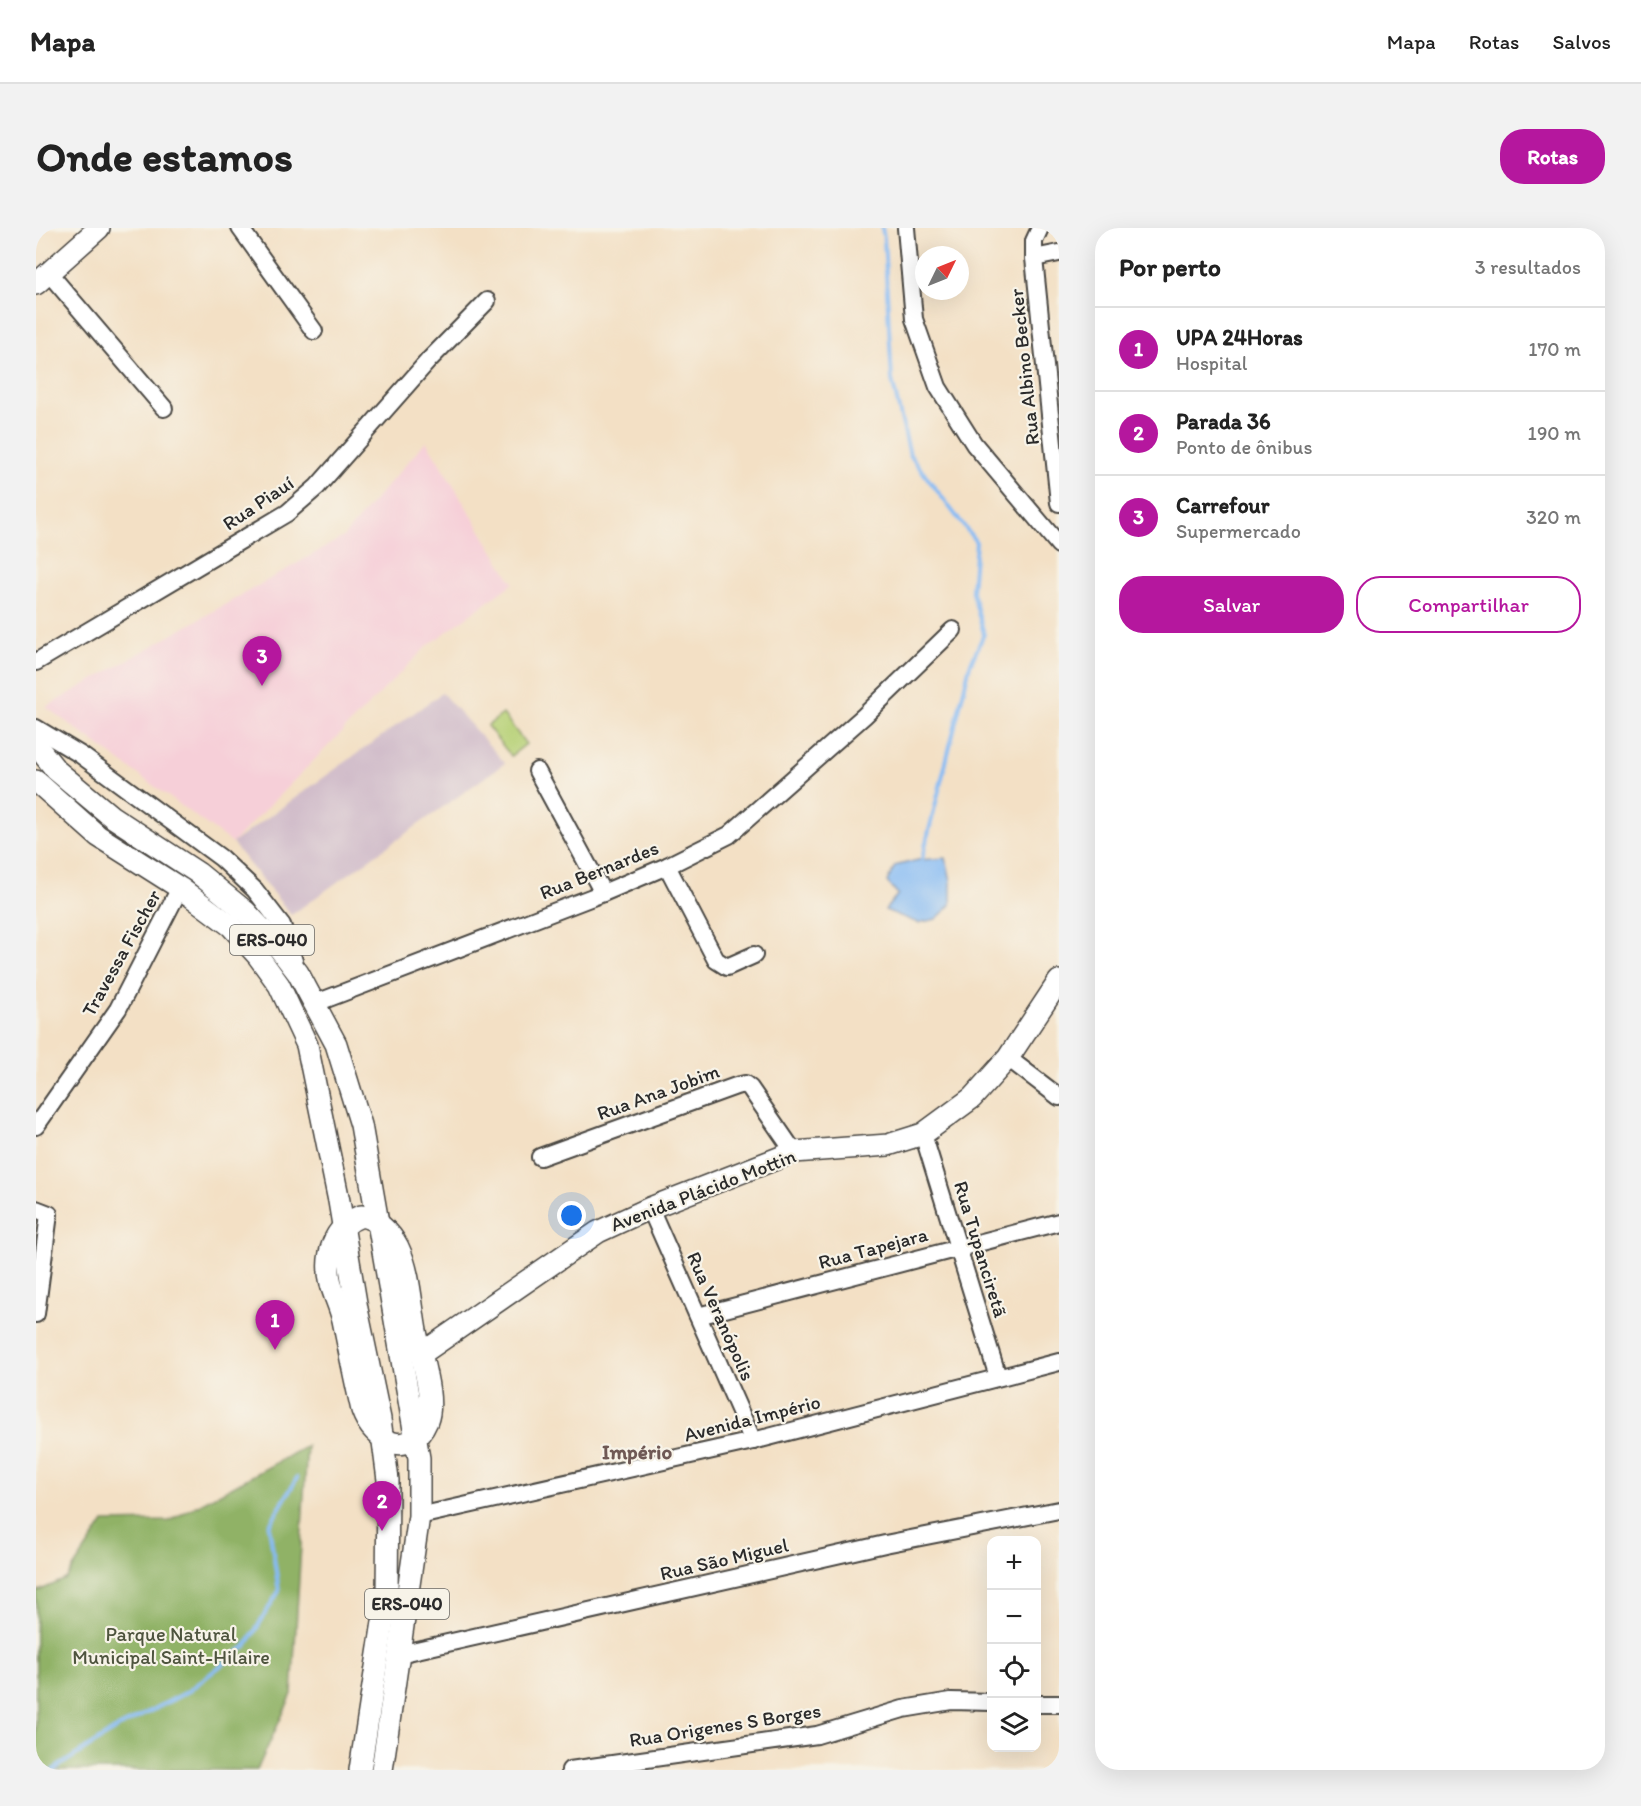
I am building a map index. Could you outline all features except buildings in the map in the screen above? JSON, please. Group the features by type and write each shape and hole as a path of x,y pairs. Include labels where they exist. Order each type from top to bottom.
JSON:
{"main road":[{"path":"42,278 99,228"},
{"name":"ERS-040","path":"36,745 56,770 111,816 198,873 246,912 275,943 298,973 336,1044 361,1125 417,1436 419,1458 419,1516 382,1770"},
{"name":"ERS-040","path":"36,781 98,836 180,888 231,926 258,956 279,985 307,1045 383,1440 388,1480 387,1596 360,1770"},
{"name":"Avenida Plácido Mottin","path":"421,1354 598,1232 650,1208 794,1152 888,1145 923,1134 972,1098 1008,1058 1059,981"},
{"path":"343,1226 351,1219 361,1216 369,1217 397,1244 405,1264 430,1407 427,1421 417,1436 410,1441 393,1443 383,1440"}],"street":[{"path":"240,228 314,332"},
{"path":"906,228 914,319 938,387 974,444 1059,545"},
{"name":"Rua Albino Becker","path":"1040,228 1034,241 1034,258 1059,503"},
{"path":"1034,258 1059,253"},
{"path":"42,278 164,408"},
{"name":"Rua Piauí","path":"36,662 287,513 317,487 429,360 487,301"},
{"name":"Rua Bernardes","path":"315,1003 603,893 667,866 729,835 864,716 953,630"},
{"path":"36,728 81,754 229,866 255,890 282,925 298,973"},
{"path":"537,771 603,893"},
{"path":"667,866 716,960 728,967 754,955"},
{"name":"Travessa Fischer","path":"36,1126 118,1009 180,888"},
{"path":"1008,1058 1059,1096"},
{"name":"Rua Ana Jobim","path":"540,1157 745,1084 794,1152"},
{"name":"Rua Tupanciretã","path":"923,1134 998,1377"},
{"name":"Rua Veranópolis","path":"650,1208 753,1441"},
{"path":"36,1209 49,1214 36,1314"},
{"name":"Rua Tapejara","path":"698,1316 959,1246 1059,1222"},
{"name":"Avenida Império","path":"419,1516 753,1441 1059,1362"},
{"name":"Rua São Miguel","path":"399,1654 885,1545 1059,1510"},
{"name":"Rua Origenes S Borges","path":"570,1770 817,1735 903,1709 951,1701 987,1702"},
{"path":"1041,1704 1059,1704"}],"shaded area":[{"path":"426,441 513,583 426,647 232,843 46,707 343,537"},
{"path":"442,693 505,763 291,915 232,843"}],"green space":[{"path":"503,714 526,744 511,756 487,726"},
{"name":"Parque Natural Municipal Saint-Hilaire","path":"307,1446 292,1694 257,1770 36,1770 36,1592 66,1579 104,1522 169,1521"}],"water":[{"path":"946,858 951,881 951,905 936,919 918,923 885,910 898,894 887,882 895,866 918,860"}],"waterway":[{"path":"882,228 892,380 910,455 976,542 972,591 984,634 970,665 922,859"},
{"path":"53,1770 116,1729 187,1692 246,1646 279,1591 269,1526 297,1478"}],"place":[{"name":"Carrefour","path":"262,686"},
{"name":"UPA 24Horas","path":"275,1350"},
{"name":"Parada 36","path":"382,1531"}],"district":[{"name":"Império","path":"637,1452"}]}
